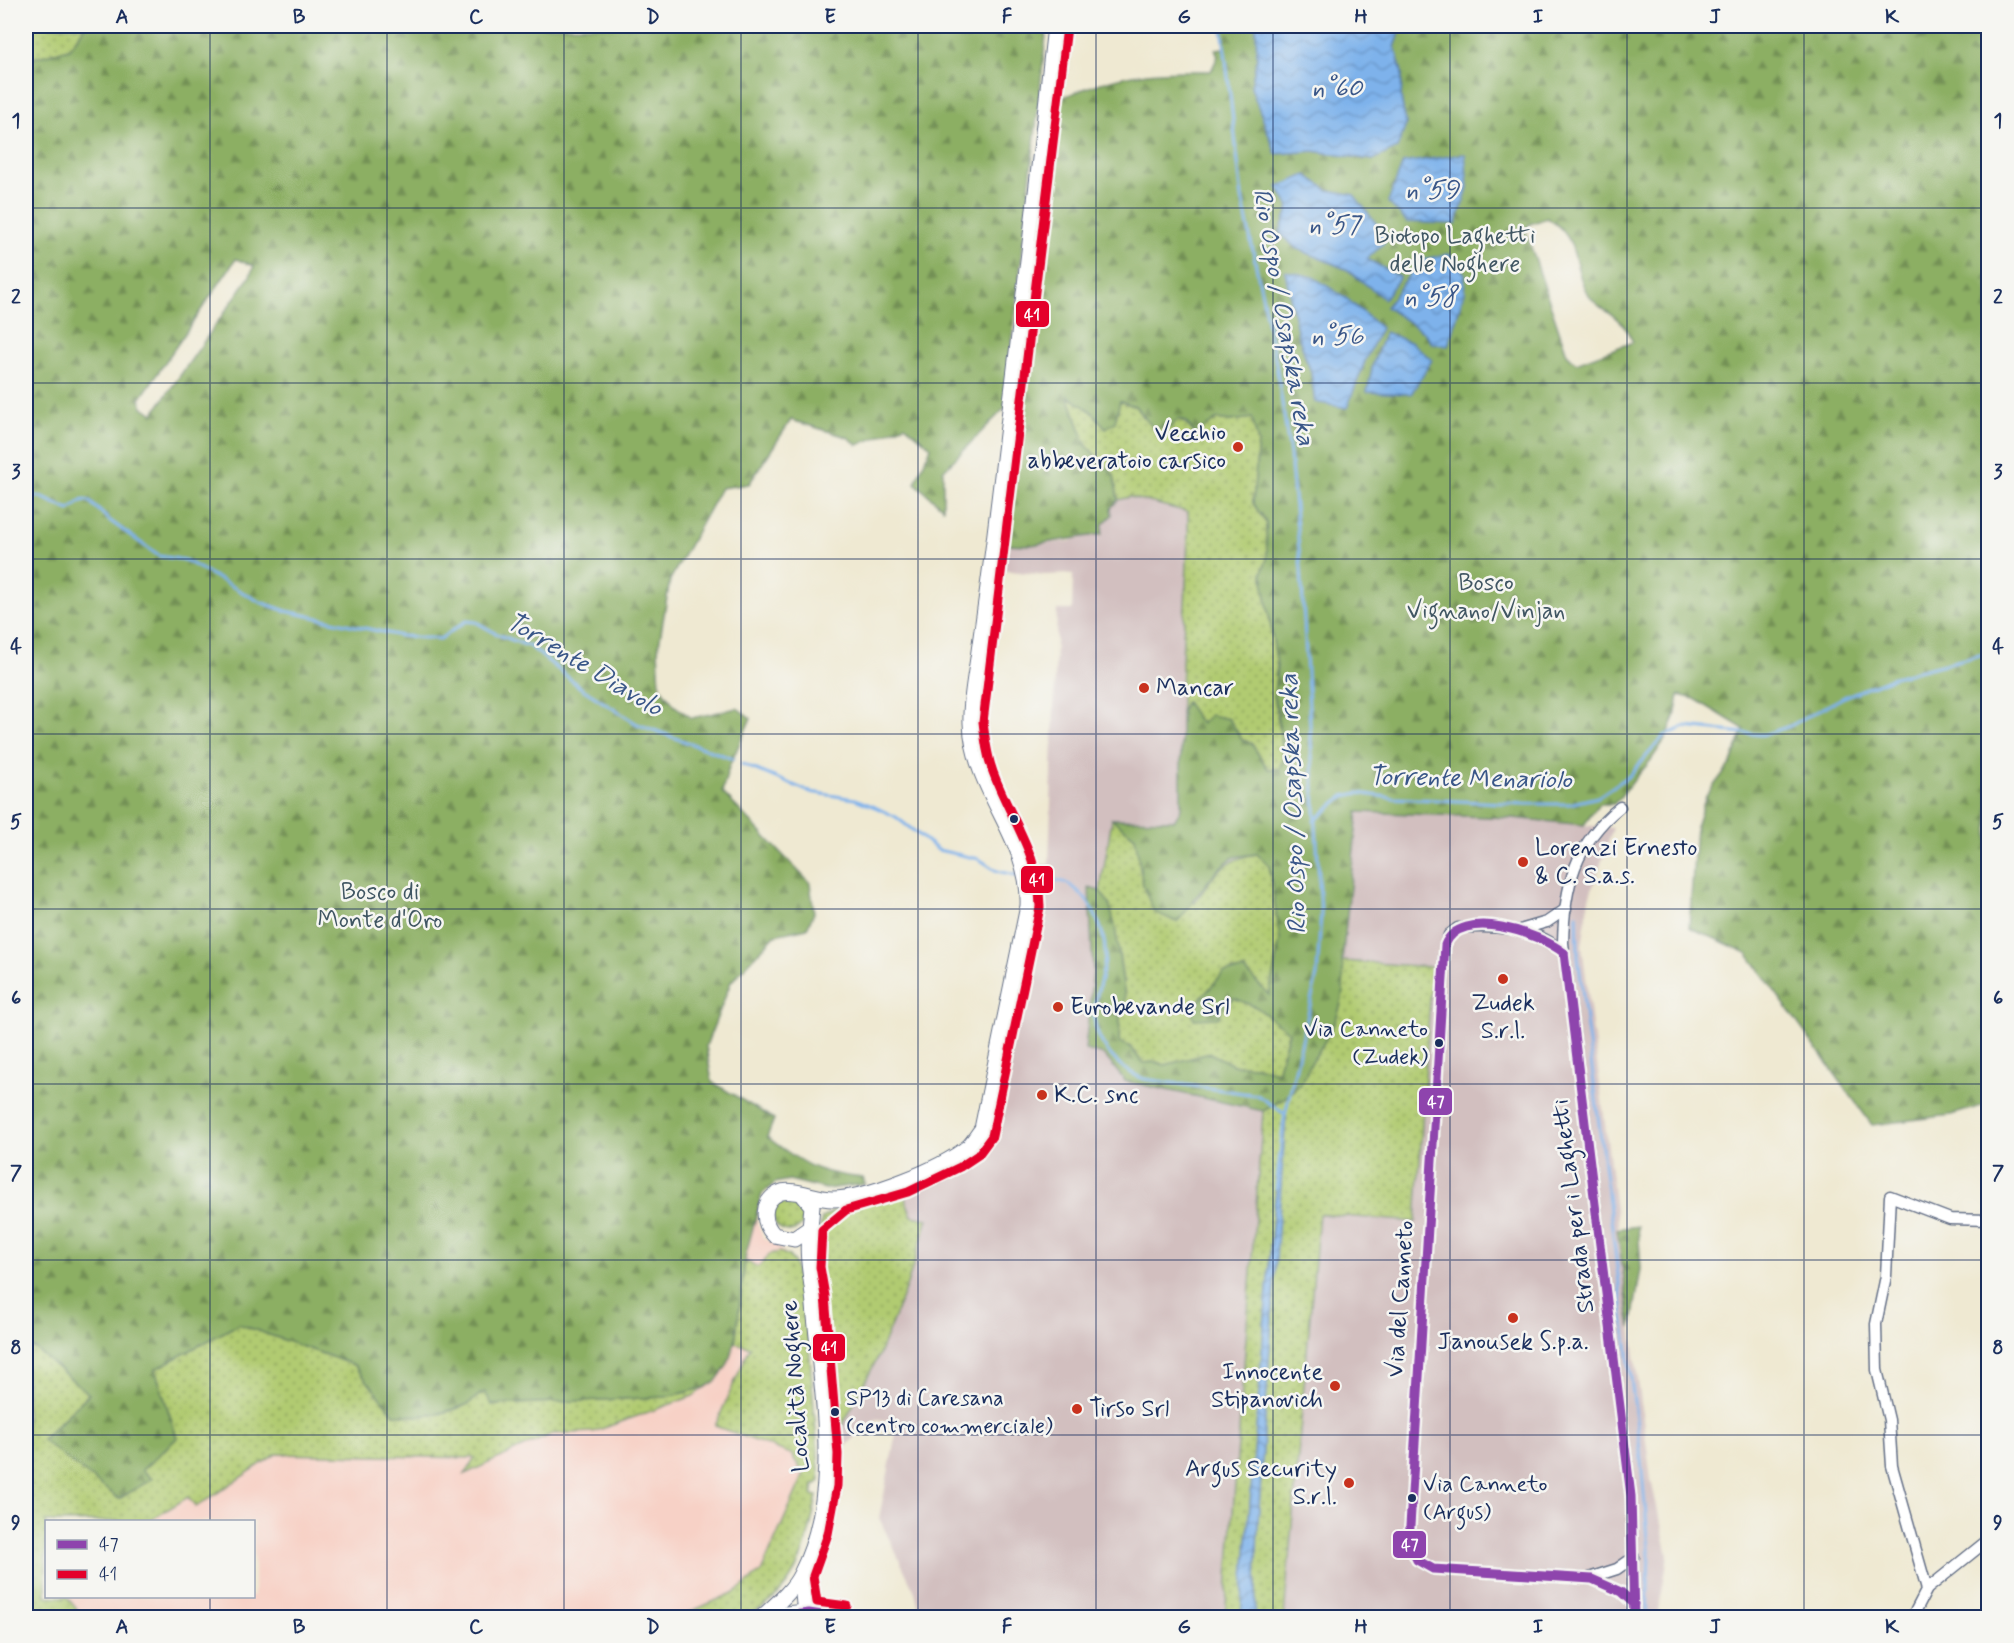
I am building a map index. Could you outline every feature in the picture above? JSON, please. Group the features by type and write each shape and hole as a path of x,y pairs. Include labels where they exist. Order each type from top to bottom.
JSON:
{"main road":[{"path":"840,1199 811,1224 800,1237 788,1240 780,1238 769,1230 764,1217 765,1209 773,1196 780,1192 796,1192 803,1195 840,1199 904,1181 925,1172 970,1146 982,1129 1028,906 1025,867 978,769 971,722 1055,26"},
{"path":"803,1195 812,1206 811,1224"},
{"name":"Località Noghere","path":"762,1617 787,1593 801,1575 816,1532 825,1485 826,1454 813,1297 808,1268 811,1224"},
{"path":"788,1240 799,1251 808,1268"},
{"name":"Località Noghere","path":"801,1575 804,1604 809,1613"},
{"path":"762,1617 809,1613 845,1617"}],"street":[{"name":"Strada per i Laghetti","path":"1620,807 1585,842 1569,887 1564,953 1630,1485 1634,1557 1634,1617"},
{"name":"Via del Canneto","path":"1513,930 1547,922 1566,909"},
{"name":"Via del Canneto","path":"1564,953 1544,938 1532,933 1513,930 1458,928 1449,935 1445,945 1409,1543 1417,1560 1433,1569 1586,1578 1614,1588 1634,1604"},
{"path":"1927,1589 1892,1466 1889,1420 1877,1371 1876,1324 1886,1276 1890,1196 1950,1219 1989,1220"},
{"path":"1912,1617 1927,1589 1989,1540"},
{"name":"Via del Canneto","path":"1586,1578 1617,1569 1634,1557"}],"shaded area":[{"path":"1130,497 1188,512 1189,576 1180,674 1181,808 1175,820 1112,820 1100,891 1090,889 1093,972 1085,1049 1104,1055 1125,1081 1263,1111 1225,1617 930,1618 921,1616 915,1592 879,1518 897,1429 889,1421 877,1419 861,1430 845,1448 831,1448 879,1355 907,1285 928,1220 912,1217 902,1190 920,1185 946,1172 978,1150 989,1135 1041,888 1039,864 1049,864 1057,610 1072,610 1073,574 1046,575 1001,570 1004,544 1031,545 1071,541 1103,524 1112,515 1111,508 1118,500"},
{"path":"1358,812 1513,818 1613,828 1589,898 1582,946 1651,1480 1668,1555 1658,1617 1284,1618 1319,1213 1416,1221 1432,968 1342,961"},
{"path":"756,1210 763,1238 778,1246 794,1262 807,1321 820,1481 814,1486 812,1495 817,1496 759,1609 739,1618 83,1618 68,1598 255,1598 255,1520 151,1520 188,1497 197,1507 276,1454 476,1458 466,1474 552,1434 593,1432 735,1343 746,1254"}],"green space":[{"path":"26,26 85,26 69,49 26,60"},
{"name":"Bosco di Monte d'Oro","path":"85,26 1047,26 1005,408 943,471 943,508 915,483 931,447 905,425 858,445 847,437 791,420 749,484 721,488 670,580 658,650 660,687 675,706 692,718 737,708 751,718 729,767 722,792 810,883 814,913 807,928 775,935 731,982 706,1046 712,1082 774,1119 767,1137 791,1155 822,1170 863,1178 865,1184 826,1189 789,1180 775,1183 762,1194 746,1254 735,1343 727,1366 716,1381 704,1388 665,1397 492,1405 485,1392 466,1405 448,1411 422,1416 394,1414 354,1365 239,1324 155,1369 177,1438 142,1470 152,1479 119,1499 42,1440 89,1394 34,1348 26,1346 26,60 69,49","holes":["236,259 254,266 250,276 153,414 142,406 140,399"]},
{"name":"Bosco Vignano/Vinjan","path":"1221,26 1256,26 1257,58 1251,87 1276,153 1314,151 1373,160 1406,125 1401,98 1402,73 1395,47 1402,26 1988,26 1988,1104 1951,1115 1872,1125 1747,953 1689,927 1696,827 1706,796 1731,763 1744,729 1695,699 1679,695 1675,717 1666,738 1651,760 1614,804 1599,804 1584,825 1513,818 1358,812 1342,961 1343,990 1338,1014 1302,1081 1292,1092 1273,1106 1263,1111 1125,1081 1104,1055 1085,1050 1093,972 1089,888 1100,891 1109,903 1115,926 1125,999 1120,1014 1119,1042 1129,1046 1143,1063 1156,1062 1165,1065 1210,1053 1233,1065 1256,1066 1277,1072 1289,1032 1256,1007 1234,998 1224,1006 1218,1018 1194,1019 1191,1010 1224,972 1245,970 1269,995 1280,940 1269,865 1257,854 1233,858 1210,879 1177,922 1154,912 1143,886 1135,837 1112,819 1175,820 1181,808 1181,712 1186,702 1201,724 1210,715 1229,719 1242,740 1251,743 1268,769 1279,769 1284,758 1274,695 1277,665 1262,573 1267,559 1266,523 1253,503 1258,442 1252,418 1231,421 1217,419 1195,435 1187,422 1179,418 1170,428 1153,428 1135,406 1120,401 1115,422 1106,428 1092,412 1068,396 1086,445 1114,475 1118,500 1111,508 1112,515 1103,524 1102,534 1031,545 1004,544 1057,100 1098,84 1132,75 1168,71 1211,71 1218,56 1215,49 1225,48","holes":["1403,163 1456,224 1398,179","1306,175 1328,190 1354,195 1367,259 1384,298 1348,270 1296,248 1280,233 1289,207","1547,218 1565,233 1586,291 1594,302 1619,321 1633,342 1576,363 1567,354 1525,229 1530,224","1420,260 1464,293 1448,346 1432,343 1424,332 1387,307","1305,356 1365,361 1354,389 1315,402 1311,372"]},
{"path":"1067,395 1092,412 1106,428 1119,401 1135,406 1143,418 1166,417 1179,420 1195,435 1217,419 1231,421 1252,418 1258,442 1253,503 1266,523 1267,559 1262,573 1277,665 1274,695 1284,758 1279,769 1268,769 1251,743 1242,740 1229,719 1201,724 1185,703 1181,712 1188,512 1130,497 1118,500 1114,475 1086,445"},
{"path":"1112,819 1135,837 1137,846 1195,903 1207,884 1227,864 1245,856 1257,854 1269,865 1280,940 1269,996 1245,970 1224,972 1191,1010 1224,1006 1234,998 1256,1007 1289,1031 1277,1073 1256,1066 1233,1065 1210,1053 1165,1065 1156,1062 1143,1063 1129,1046 1119,1043 1120,1014 1125,999 1119,953 1100,891"},
{"path":"1342,961 1432,967 1416,1222 1319,1214 1284,1617 1255,1617 1258,1521 1284,1130 1273,1215 1241,1617 1225,1618 1263,1111 1278,1103 1300,1084 1328,1036 1341,1002"},
{"path":"902,1190 912,1216 928,1219 907,1285 879,1355 831,1448 816,1247 822,1218 837,1209"},
{"path":"789,1199 800,1204 805,1215 800,1226 789,1231 778,1226 773,1215 778,1204"},
{"path":"1638,1226 1641,1269 1631,1328 1617,1229"},
{"path":"780,1252 789,1256 794,1262 807,1321 820,1481 814,1486 812,1495 817,1496 809,1534 796,1569 787,1584 775,1598 760,1609 734,1618 676,1618 735,1592 761,1572 804,1474 791,1454 715,1426 750,1347 735,1343 745,1261 759,1267 770,1254"},
{"path":"239,1324 354,1365 395,1414 422,1416 448,1412 466,1405 485,1392 493,1405 665,1397 704,1388 693,1396 593,1432 552,1434 465,1474 475,1458 276,1454 196,1507 188,1497 151,1520 45,1520 45,1598 68,1598 83,1617 33,1617 26,1604 26,1346 34,1348 89,1394 42,1439 151,1478 142,1470 177,1438 155,1369"}],"water":[{"name":"n°60","path":"1256,26 1402,26 1395,47 1402,73 1401,98 1406,125 1397,148 1373,160 1314,151 1276,154 1251,87 1257,58"},
{"name":"n°59","path":"1465,154 1468,188 1456,224 1407,222 1388,202 1403,163"},
{"name":"n°57","path":"1306,175 1328,190 1354,195 1388,239 1367,259 1400,277 1384,299 1348,270 1296,248 1280,233 1289,207 1278,187"},
{"name":"n°58","path":"1449,254 1465,274 1464,293 1448,346 1432,343 1424,332 1386,307 1420,260"},
{"name":"n°56","path":"1285,271 1313,277 1346,298 1381,328 1365,361 1347,408 1315,402 1311,372 1298,335"},
{"path":"1385,332 1412,343 1432,360 1411,394 1367,392 1373,364"},
{"path":"1286,1114 1258,1521 1255,1617 1241,1617 1273,1215"}],"waterway":[{"name":"Rio Ospo / Osapska reka","path":"1222,26 1242,197 1276,364 1290,454 1301,569 1321,913 1317,975 1284,1119 1276,1189"},
{"name":"Torrente Diavolo","path":"26,495 41,497 69,510 83,500 89,501 109,520 159,556 185,560 260,602 286,611 401,636 440,639 466,621 476,622 499,635 531,647 581,688 637,724 733,759"},
{"name":"Torrente Menariolo","path":"1314,821 1344,796 1359,793 1393,798 1526,804 1569,804 1598,797 1629,776 1664,736 1685,727 1763,735 1790,726 1844,697 1894,677 1988,653"},
{"name":"Torrente Diavolo","path":"742,764 810,792 855,799 875,807 896,817 938,850 979,859 997,871 1020,876"},
{"name":"Torrente Diavolo","path":"1044,880 1061,881 1075,888 1089,905 1100,926 1105,958 1094,1017 1099,1037 1118,1063 1144,1079 1257,1095 1285,1114"},
{"path":"1577,915 1578,957 1640,1450 1649,1549 1647,1618"}],"transit line":[{"name":"41","path":"847,1606 817,1602 813,1576 828,1534 837,1486 838,1454 825,1296 820,1267 822,1230 846,1210 908,1192 960,1167 978,1155 992,1136 1040,907 1035,870 1023,837 993,772 983,722 1067,27"},
{"name":"47","path":"1564,953 1553,945 1520,931 1483,925 1467,927 1453,933 1445,945 1409,1543 1417,1560 1433,1569 1592,1579 1621,1592 1634,1604"},
{"name":"47","path":"1564,953 1631,1496 1634,1618"},
{"name":"47","path":"768,1618 809,1613 841,1618"}],"place":[{"name":"Vecchio abbeveratoio carsico","path":"1238,447"},
{"name":"Mancar","path":"1144,688"},
{"name":"Lorenzi Ernesto & C. S.a.s.","path":"1523,862"},
{"name":"Zudek S.r.l.","path":"1503,979"},
{"name":"Eurobevande Srl","path":"1058,1007"},
{"name":"Via Canneto (Zudek)","path":"1439,1043"},
{"name":"K.C. snc","path":"1042,1095"},
{"name":"Janousek S.p.a.","path":"1513,1318"},
{"name":"Innocente Stipanovich","path":"1335,1386"},
{"name":"Tirso Srl","path":"1077,1409"},
{"name":"SP13 di Caresana (centro commerciale)","path":"835,1412"},
{"name":"Argus Security S.r.l.","path":"1349,1483"},
{"name":"Via Canneto (Argus)","path":"1412,1498"}],"park label":[{"name":"Biotopo Laghetti delle Noghere","path":"1455,250"}]}
